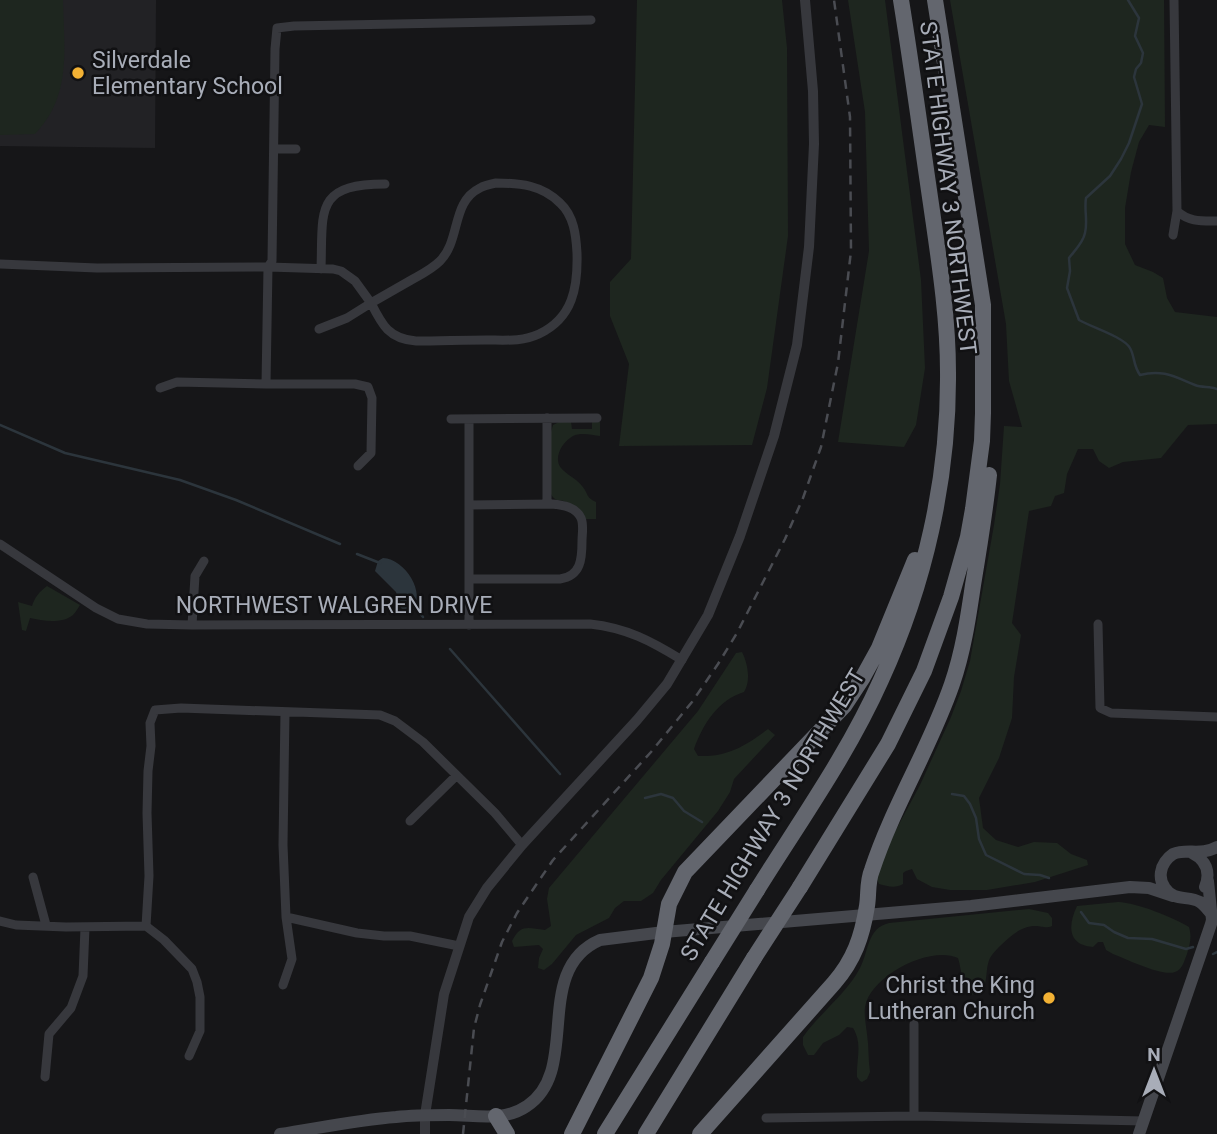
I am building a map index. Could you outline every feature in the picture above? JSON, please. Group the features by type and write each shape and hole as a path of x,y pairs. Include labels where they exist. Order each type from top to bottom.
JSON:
{"highway":[{"name":"STATE HIGHWAY 3 NORTHWEST","path":"605,1134 853,734 881,680 905,622 923,564 937,505 947,422 948,342 942,282 901,0"},
{"name":"STATE HIGHWAY 3 NORTHWEST","path":"646,1134 893,735 924,671 951,597 968,537 978,480 983,413 983,305 935,0"},
{"path":"699,1134 846,968 856,951 872,869 946,699 965,638 987,491 993,419 993,372 983,305"},
{"path":"572,1134 651,978 659,957 669,904 685,872 844,706 879,648 937,505"},
{"path":"496,1116 507,1134"}],"main road":[{"path":"1130,887 1157,873 1175,853 1203,852 1217,847"},
{"path":"1139,1134 1212,920 1208,878 1203,860 1190,852"},
{"path":"1164,863 1162,883 1167,891 1179,897 1199,895 1217,861"},
{"path":"280,1134 425,1115 496,1116 511,1114 526,1107 547,1086 568,969 575,957 600,940 664,932 971,906 1130,887 1149,888 1200,902 1212,915"}],"street":[{"path":"425,1134 425,1115 444,994 469,917 487,888 522,845 667,684 708,615 740,536 774,436 797,345 809,247 814,144 813,91 805,0"},
{"path":"1173,234 1177,211 1174,0"},
{"path":"266,384 268,267 272,261 277,28 591,20"},
{"path":"275,149 296,149"},
{"path":"0,264 97,268 268,267 341,271 361,288 371,303 379,319 394,336 404,340 524,340 554,325 562,317 575,291 576,245 570,215 561,203 534,186 496,183 479,188 465,201 454,237 440,261 430,268 371,303 347,318 319,329"},
{"path":"321,269 323,218 327,204 333,196 356,185 385,184"},
{"path":"1177,211 1193,221 1217,221"},
{"path":"160,388 177,382 355,384 368,387 372,398 371,453 358,466"},
{"path":"547,418 547,504"},
{"path":"451,419 597,418"},
{"path":"469,419 469,625"},
{"path":"469,505 547,504 569,507 581,518 582,527 582,558 573,575 560,579 469,579"},
{"name":"NORTHWEST WALGREN DRIVE","path":"0,544 96,608 118,619 147,624 577,624 603,626 639,635 682,660"},
{"path":"192,625 195,576 204,561"},
{"path":"1098,624 1100,708 1111,713 1217,717"},
{"path":"146,926 150,723 155,710 181,708 380,715 408,729 423,742 495,813 522,845"},
{"path":"283,985 292,958 286,917 283,845 285,712"},
{"path":"410,821 456,776"},
{"path":"33,877 46,925"},
{"path":"286,917 357,933 410,936 459,946"},
{"path":"0,921 16,925 85,928 146,926 192,969 197,982 200,1031 189,1056"},
{"path":"46,1077 49,1034 71,1007 83,976 85,928"},
{"path":"914,1024 914,1116"},
{"path":"766,1118 914,1116 1144,1121"}],"shaded area":[{"name":"Silverdale Elementary School","path":"0,0 156,0 155,148 0,146"},
{"path":"0,0 63,0 64,53 60,88 47,119 35,134 0,135"},
{"path":"637,0 782,0 787,48 788,236 767,388 752,445 619,446 629,364 610,316 610,282 631,259"},
{"path":"848,0 885,0 921,280 925,368 916,425 904,447 838,442 869,251 865,112"},
{"path":"950,0 1164,0 1165,127 1149,125 1139,142 1125,208 1125,244 1135,265 1163,278 1167,298 1175,312 1217,317 1217,424 1188,425 1161,458 1123,462 1109,468 1099,461 1093,449 1078,449 1067,474 1064,493 1055,496 1051,506 1029,511 1012,623 1021,635 1014,677 1012,718 999,758 979,798 983,828 996,840 1018,847 1034,842 1057,843 1071,854 1087,860 1088,865 1035,882 987,890 932,887 917,879 912,869 903,873 903,884 897,886 879,884 876,877 883,854 920,785 961,691 970,661 994,525 1004,426 1022,427 1009,381 1006,324"},
{"path":"571,422 572,429 592,429 592,422 600,422 600,436 573,436 562,446 558,455 561,468 596,502 596,519 586,519 571,504 556,499 550,492 551,432 553,425"},
{"path":"383,558 399,564 411,578 417,596 412,612 401,608 396,592 375,571 378,561"},
{"path":"47,586 80,605 73,615 63,620 30,618 26,631 22,630 18,602 32,606"},
{"path":"742,652 748,672 746,688 744,692 726,701 713,714 694,749 698,756 718,755 744,745 768,729 775,735 734,779 730,792 718,811 653,893 641,901 624,901 615,908 609,918 576,935 552,964 544,970 538,968 543,949 539,945 514,947 512,941 515,936 525,928 545,930 551,926 547,899 549,888 698,711 736,653"},
{"path":"1118,902 1155,911 1189,927 1190,944 1180,969 1169,973 1154,970 1113,954 1106,950 1103,942 1098,942 1093,947 1074,938 1071,927 1077,906"},
{"path":"1029,909 1048,913 1052,918 1052,926 1025,928 997,949 990,958 986,980 978,993 971,995 968,991 958,958 946,955 932,956 903,966 878,984 869,995 865,1007 870,1072 867,1079 862,1082 857,1077 858,1046 853,1028 847,1027 839,1035 823,1043 814,1055 808,1055 803,1045 803,1037 855,977 873,935 882,926 889,923"}],"waterway":[{"path":"1128,0 1139,18 1135,36 1143,53 1134,77 1142,104 1121,159 1110,176 1086,198 1085,233 1069,258 1067,288 1079,320 1127,344 1140,375 1162,373 1198,386 1217,389"},
{"path":"0,425 65,453 180,480 236,500 340,544"},
{"path":"357,554 380,563"},
{"path":"414,606 423,617"},
{"path":"450,649 560,774"},
{"path":"645,798 661,794 673,798 684,811 702,822"},
{"path":"952,794 964,796 970,804 986,855 1024,874 1049,878"},
{"path":"1081,912 1089,923 1104,925 1128,938 1152,939 1186,949 1193,947"},
{"path":"1213,954 1217,952"}],"railway":[{"path":"463,1134 474,1028 502,942 517,913 553,860 651,752 692,702 718,664 737,633 785,539 821,447 838,363 851,251 850,117 834,0"}],"place":[{"name":"Silverdale Elementary School","path":"78,73"},
{"name":"Christ the King Lutheran Church","path":"1049,998"}]}
